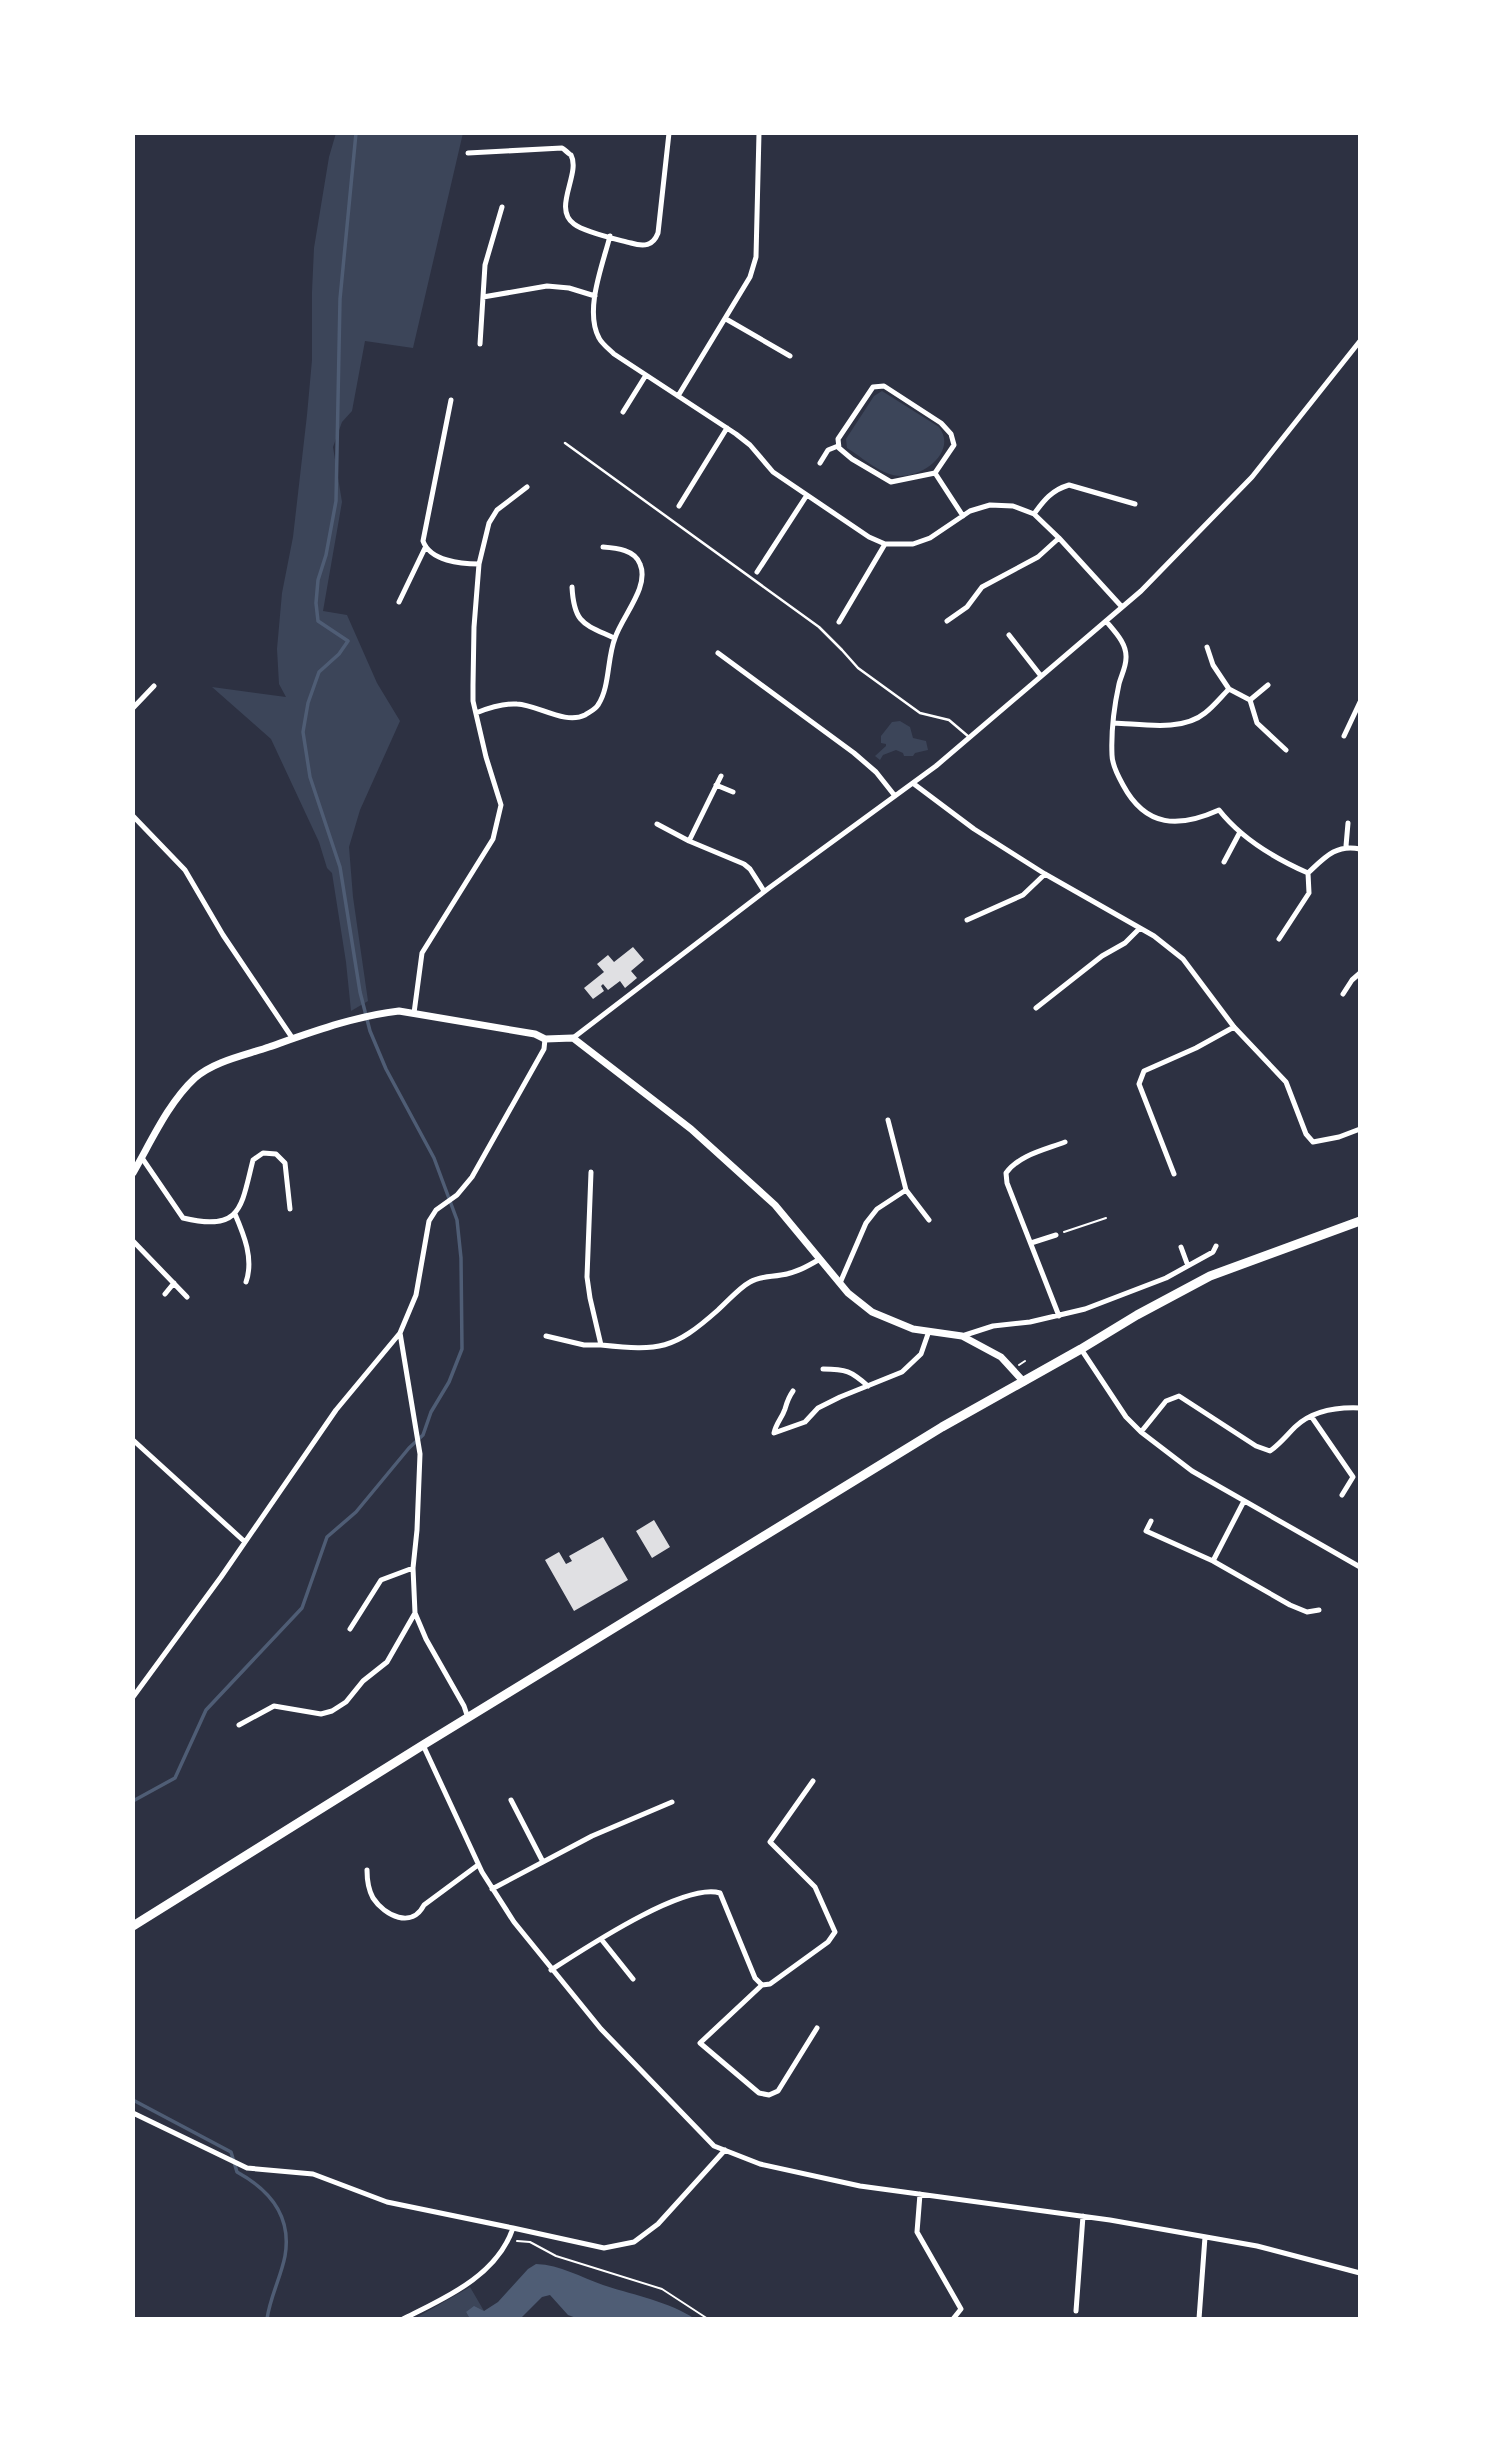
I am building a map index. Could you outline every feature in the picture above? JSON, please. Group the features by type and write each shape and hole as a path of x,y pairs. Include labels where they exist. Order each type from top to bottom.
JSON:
{"highway":[{"path":"133,1926 942,1427 1210,1276 1360,1221"}],"street":[{"path":"468,153 562,148 570,155 572,164 566,205 568,218 576,226 648,245 655,240 669,133"},
{"path":"678,396 750,277 756,257 759,133"},
{"path":"480,344 485,265 502,207"},
{"path":"610,236 596,296 595,325 600,339 614,354 750,445 773,472 869,537 885,544 914,544 930,538 970,511 990,505 1013,506 1034,514 1122,607"},
{"path":"483,297 547,286 569,288 596,296"},
{"path":"726,319 790,356"},
{"path":"133,1172 174,1103 196,1077 235,1058 360,1018 399,1011 535,1034 545,1040 573,1038 764,891 914,784 1122,607 1157,576 1251,477 1360,341"},
{"path":"623,412 646,375"},
{"path":"884,386 941,423 951,434 954,445 935,473 891,482 852,459 838,446 838,439 873,387 884,386"},
{"path":"399,602 425,548 424,531 451,400"},
{"path":"679,506 727,428"},
{"path":"820,463 828,450 838,446"},
{"path":"935,473 962,516"},
{"path":"1034,514 1047,496 1058,488 1069,485 1135,504"},
{"path":"414,1013 422,953 493,839 500,818 501,806 486,757 472,685 479,564 489,523 497,510 527,487"},
{"path":"757,572 807,495"},
{"path":"947,621 967,607 982,587 1038,557 1059,538"},
{"path":"839,622 885,544"},
{"path":"476,713 507,704 519,704 567,717 580,717 597,707 614,638 643,577 637,557 622,549 603,547"},
{"path":"425,548 442,558 465,564 479,564"},
{"path":"572,587 573,606 577,616 588,626 614,638"},
{"path":"1106,621 1123,643 1126,657 1119,684 1112,758 1124,787 1141,810 1157,819 1170,822 1184,822 1219,810 1231,826 1288,864 1308,873"},
{"path":"1009,635 1041,676"},
{"path":"1207,647 1213,665 1229,689 1250,700 1257,723 1286,750"},
{"path":"718,653 854,753 876,772 895,796"},
{"path":"133,708 154,685"},
{"path":"1250,700 1268,685"},
{"path":"1114,723 1166,725 1185,722 1204,714 1229,689"},
{"path":"1344,736 1360,702"},
{"path":"690,841 721,776"},
{"path":"914,784 974,829 1045,874 1154,936 1183,959 1234,1027 1286,1082 1306,1135 1313,1142 1339,1137 1360,1129"},
{"path":"716,785 733,792"},
{"path":"133,816 185,870 223,935 293,1039"},
{"path":"1346,846 1348,823"},
{"path":"657,824 744,864 764,891"},
{"path":"1224,862 1240,832"},
{"path":"1279,939 1309,893 1308,873 1327,855 1346,846 1360,849"},
{"path":"967,920 1023,895 1045,874"},
{"path":"1036,1008 1102,956 1125,943 1139,929"},
{"path":"1343,995 1360,973"},
{"path":"1174,1174 1139,1084 1144,1071 1234,1027"},
{"path":"573,1038 691,1129 775,1205 848,1293 872,1312 899,1325 962,1336 1001,1357 1024,1382"},
{"path":"133,1698 336,1410 400,1333 416,1294 429,1221 436,1210 457,1195 472,1177 544,1049 545,1040"},
{"path":"888,1120 906,1190 929,1220"},
{"path":"1059,1316 1006,1173 1015,1162 1065,1142"},
{"path":"142,1158 183,1218 214,1221 231,1218 240,1209 253,1160 264,1153 276,1154 285,1163 290,1209"},
{"path":"591,1172 587,1277 601,1345"},
{"path":"840,1283 866,1223 877,1209 906,1190"},
{"path":"235,1214 248,1251 246,1282"},
{"path":"1031,1243 1056,1235"},
{"path":"133,1241 187,1297"},
{"path":"962,1336 993,1326 1030,1322 1085,1309 1166,1278 1213,1252 1216,1246"},
{"path":"1181,1247 1188,1266"},
{"path":"546,1336 583,1345 647,1350 674,1343 697,1329 750,1282 766,1276 801,1270 820,1259"},
{"path":"165,1294 174,1283"},
{"path":"793,1391 775,1424 774,1433 804,1422 818,1408 902,1372 920,1354 929,1331"},
{"path":"400,1333 419,1448 417,1530 412,1568 415,1613 468,1718"},
{"path":"1081,1349 1126,1418 1141,1432 1192,1471 1360,1567"},
{"path":"823,1369 852,1372 868,1385"},
{"path":"1141,1432 1166,1401 1179,1396 1256,1447 1270,1451 1311,1416 1344,1407 1360,1408"},
{"path":"1311,1416 1353,1477 1342,1495"},
{"path":"133,1440 245,1542"},
{"path":"1213,1561 1244,1501"},
{"path":"1151,1521 1146,1531 1213,1561 1290,1605 1307,1612 1319,1610"},
{"path":"350,1629 380,1580 412,1568"},
{"path":"239,1725 274,1706 321,1714 332,1711 346,1702 363,1681 387,1662 415,1613"},
{"path":"423,1745 478,1865 514,1922 601,2029 714,2146 760,2164 860,2186 1083,2216 1205,2237 1292,2254 1360,2273"},
{"path":"813,1781 770,1842 815,1887 835,1932 828,1942 770,1984 762,1985 700,2043 760,2093 769,2095 778,2091 817,2028"},
{"path":"511,1800 543,1862"},
{"path":"492,1889 592,1836 672,1802"},
{"path":"367,1870 367,1882 374,1900 394,1916 408,1919 419,1915 424,1905 478,1865"},
{"path":"551,1970 650,1912 699,1891 711,1890 720,1893 755,1978 762,1985"},
{"path":"601,1939 633,1979"},
{"path":"133,2113 247,2168 313,2174 387,2202 604,2248 634,2242 658,2224 724,2150"},
{"path":"920,2194 917,2232 961,2309 953,2319"},
{"path":"1076,2311 1083,2216"},
{"path":"403,2319 456,2291 489,2269 509,2240 513,2228"},
{"path":"1199,2319 1205,2237"}],"lane":[{"path":"565,443 819,627 858,668 885,688 920,713 949,720 969,737"}],"path":[{"path":"1056,1235 1106,1217"},
{"path":"509,2240 530,2242 556,2256 662,2289 708,2319"}],"shaded area":[{"path":"336,133 463,133 413,348 365,341 352,411 342,422 333,447 342,502 323,611 347,615 377,683 400,721 360,810 349,847 353,897 368,1001 351,1011 332,873 327,868 319,842 271,739 212,687 286,697 279,684 277,649 282,593 293,537 307,415 312,360 314,248 329,157"},
{"path":"882,391 939,427 944,436 941,453 920,472 901,476 887,473 847,448 846,439 874,396"},
{"path":"900,721 910,727 913,738 926,741 928,750 913,756 904,756 896,750 883,755 880,760 875,756 886,746 881,743 881,736 892,722"},
{"path":"536,2264 562,2269 662,2303 695,2319 579,2319 568,2315 550,2295 542,2297 520,2319 470,2319 466,2312 474,2306 484,2311 498,2302 528,2269"},
{"path":"470,2287 484,2311 466,2312 470,2319 414,2319"}],"building":[{"path":"633,947 644,960 631,971 637,978 625,988 620,981 608,990 603,984 601,986 604,991 593,999 584,988 604,972 597,964 608,955 614,962"},
{"path":"654,1520 670,1547 652,1558 636,1531"},
{"path":"603,1537 628,1580 574,1611 545,1560 559,1552 566,1564 572,1561 569,1556"}],"waterway":[{"path":"133,1801 175,1778 206,1710 302,1608 327,1537 356,1512 423,1435 431,1412 449,1382 462,1349 461,1258 457,1220 434,1158 386,1069 370,1031 360,992 340,867 310,777 303,732 308,703 319,672 339,654 348,641 318,621 316,603 318,580 326,555 336,501 340,299 356,133"},
{"path":"133,2100 231,2152 237,2172 259,2187 276,2206 285,2229 285,2256 267,2319"}]}
